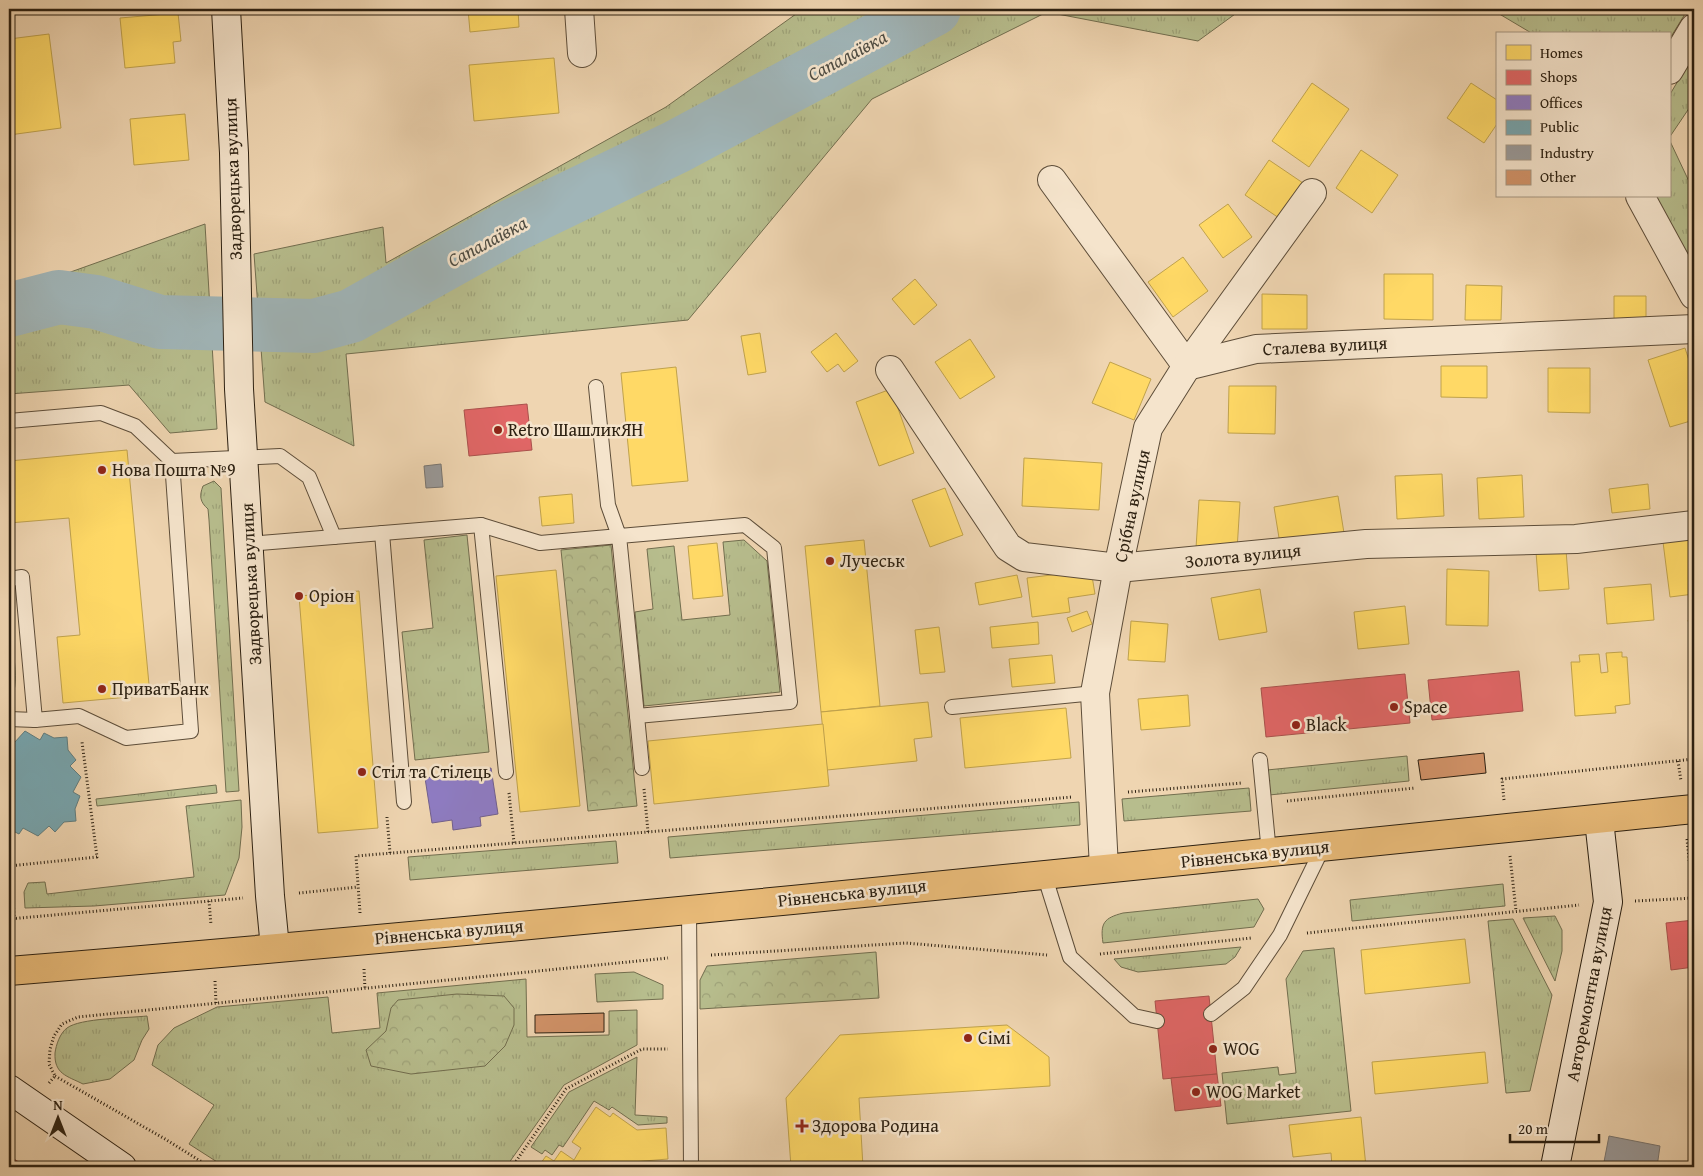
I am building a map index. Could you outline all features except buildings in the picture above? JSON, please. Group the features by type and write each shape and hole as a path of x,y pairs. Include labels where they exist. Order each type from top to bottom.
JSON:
{"main road":[{"name":"Рівненська вулиця","path":"9,971 689,909 1599,820 1694,809"}],"street":[{"name":"Задворецька вулиця","path":"226,9 234,153 243,457 270,896 275,948"},
{"path":"579,9 582,53"},
{"path":"1670,68 1694,28"},
{"path":"1052,180 1187,366"},
{"name":"Срібна вулиця","path":"1104,868 1095,693 1118,568 1148,428 1187,366 1312,193"},
{"path":"1641,198 1694,295"},
{"name":"Сталева вулиця","path":"1187,366 1256,350 1694,329"},
{"name":"Золота вулиця","path":"890,370 1008,547 1024,556 1118,568 1366,544 1576,539 1694,525"},
{"name":"Авторемонтна вулиця","path":"1555,1167 1608,902 1599,820"},
{"path":"19,1097 122,1167"}],"lane":[{"path":"596,387 608,505 619,536 642,768"},
{"path":"9,421 101,413 135,426 172,461 191,731 126,738 79,716 35,720 9,719"},
{"path":"172,461 280,456 310,477 334,537"},
{"path":"482,525 506,772"},
{"path":"248,544 482,525 540,543 745,525 774,548 790,702 637,716"},
{"path":"382,533 404,802"},
{"path":"9,578 22,577 35,720"},
{"path":"952,706 1095,693"},
{"path":"1260,760 1269,852"},
{"path":"1212,1014 1244,988 1280,935 1323,847"},
{"path":"1044,874 1070,957 1134,1016 1157,1021"},
{"path":"689,909 691,1167"}],"path":[{"path":"14,920 11,866 97,857 79,716"},
{"path":"1502,779 1694,759"},
{"path":"642,768 648,832"},
{"path":"506,772 514,843"},
{"path":"356,856 1262,781"},
{"path":"1264,803 1415,788"},
{"path":"210,1167 166,1138 55,1076 49,1064 50,1049 54,1036 62,1024 78,1017 690,956 906,943 1070,957 1608,902 1694,898"},
{"path":"9,920 209,901"},
{"path":"512,1167 566,1089 642,1049"},
{"path":"19,1097 55,1076"}],"green space":[{"path":"803,9 1242,9 1198,41 1047,12 872,99 688,320 346,354 354,446 265,402 254,254 383,227 386,263 666,107"},
{"path":"1491,9 1688,9 1670,38 1670,32 1530,32"},
{"path":"1694,54 1694,101 1670,137 1670,94"},
{"path":"1670,141 1694,192 1694,268 1655,198 1670,198"},
{"path":"205,224 217,429 170,433 129,385 9,394 9,294"},
{"path":"214,481 221,488 239,791 226,792 209,520 208,509 203,504 201,496 203,486"},
{"path":"467,535 489,752 415,760 402,632 433,628 424,540"},
{"path":"744,540 767,561 780,692 644,706 635,612 653,609 647,549 674,546 682,620 730,615 723,542"},
{"path":"611,545 637,806 588,811 561,550"},
{"path":"9,621 15,686 13,696 9,702"},
{"path":"1407,756 1409,781 1269,795 1267,770"},
{"path":"216,785 217,793 97,806 96,799"},
{"path":"1249,788 1251,811 1124,821 1122,799"},
{"path":"241,800 242,827 239,858 225,895 94,906 25,908 24,892 28,883 45,882 47,894 194,877 186,806"},
{"path":"1079,802 1080,825 670,858 668,837"},
{"path":"616,841 618,863 410,880 408,857"},
{"path":"1503,884 1505,906 1352,921 1350,900"},
{"path":"1258,899 1264,909 1254,927 1103,943 1102,931 1105,922 1111,917 1123,913"},
{"path":"1555,916 1562,930 1562,951 1555,981 1523,918"},
{"path":"1513,919 1552,995 1530,1091 1506,1093 1488,921"},
{"path":"1241,947 1235,957 1226,964 1138,972 1121,967 1114,959"},
{"path":"1334,948 1351,1111 1227,1124 1222,1073 1278,1067 1279,1075 1296,1073 1286,979 1303,951"},
{"path":"876,952 879,998 700,1009 700,980 707,966"},
{"path":"634,972 663,985 663,999 597,1002 595,974"},
{"path":"526,979 527,1037 609,1035 609,1011 637,1010 637,1045 564,1085 506,1167 225,1167 189,1144 214,1105 152,1065 158,1045 174,1028 217,1007 328,997 332,1033 380,1028 377,993"},
{"path":"457,994 504,996 514,1008 514,1025 505,1046 485,1066 411,1074 371,1066 366,1050 386,1031 391,1008 398,1000"},
{"path":"147,1016 149,1029 142,1040 134,1060 110,1079 83,1084 59,1070 55,1060 55,1053 60,1036 67,1028 93,1020"},
{"path":"637,1057 635,1115 667,1117 667,1123 638,1125 612,1107 609,1110 594,1101 563,1147 559,1145 552,1155 545,1150 542,1154 531,1147 569,1092"}],"waterway":[{"name":"Сапалаївка","path":"9,310 59,297 96,302 160,322 314,326 351,316 510,227 676,147 934,9"}],"place":[{"name":"Retro ШашликЯН","path":"498,430"},
{"name":"Нова Пошта №9","path":"102,470"},
{"name":"Лучеськ","path":"830,561"},
{"name":"Оріон","path":"299,596"},
{"name":"ПриватБанк","path":"102,689"},
{"name":"Space","path":"1394,707"},
{"name":"Black","path":"1296,725"},
{"name":"Стіл та Стілець","path":"362,772"},
{"name":"Сімі","path":"968,1038"},
{"name":"WOG","path":"1213,1049"},
{"name":"WOG Market","path":"1196,1092"},
{"name":"Здорова Родина","path":"802,1126"}]}
